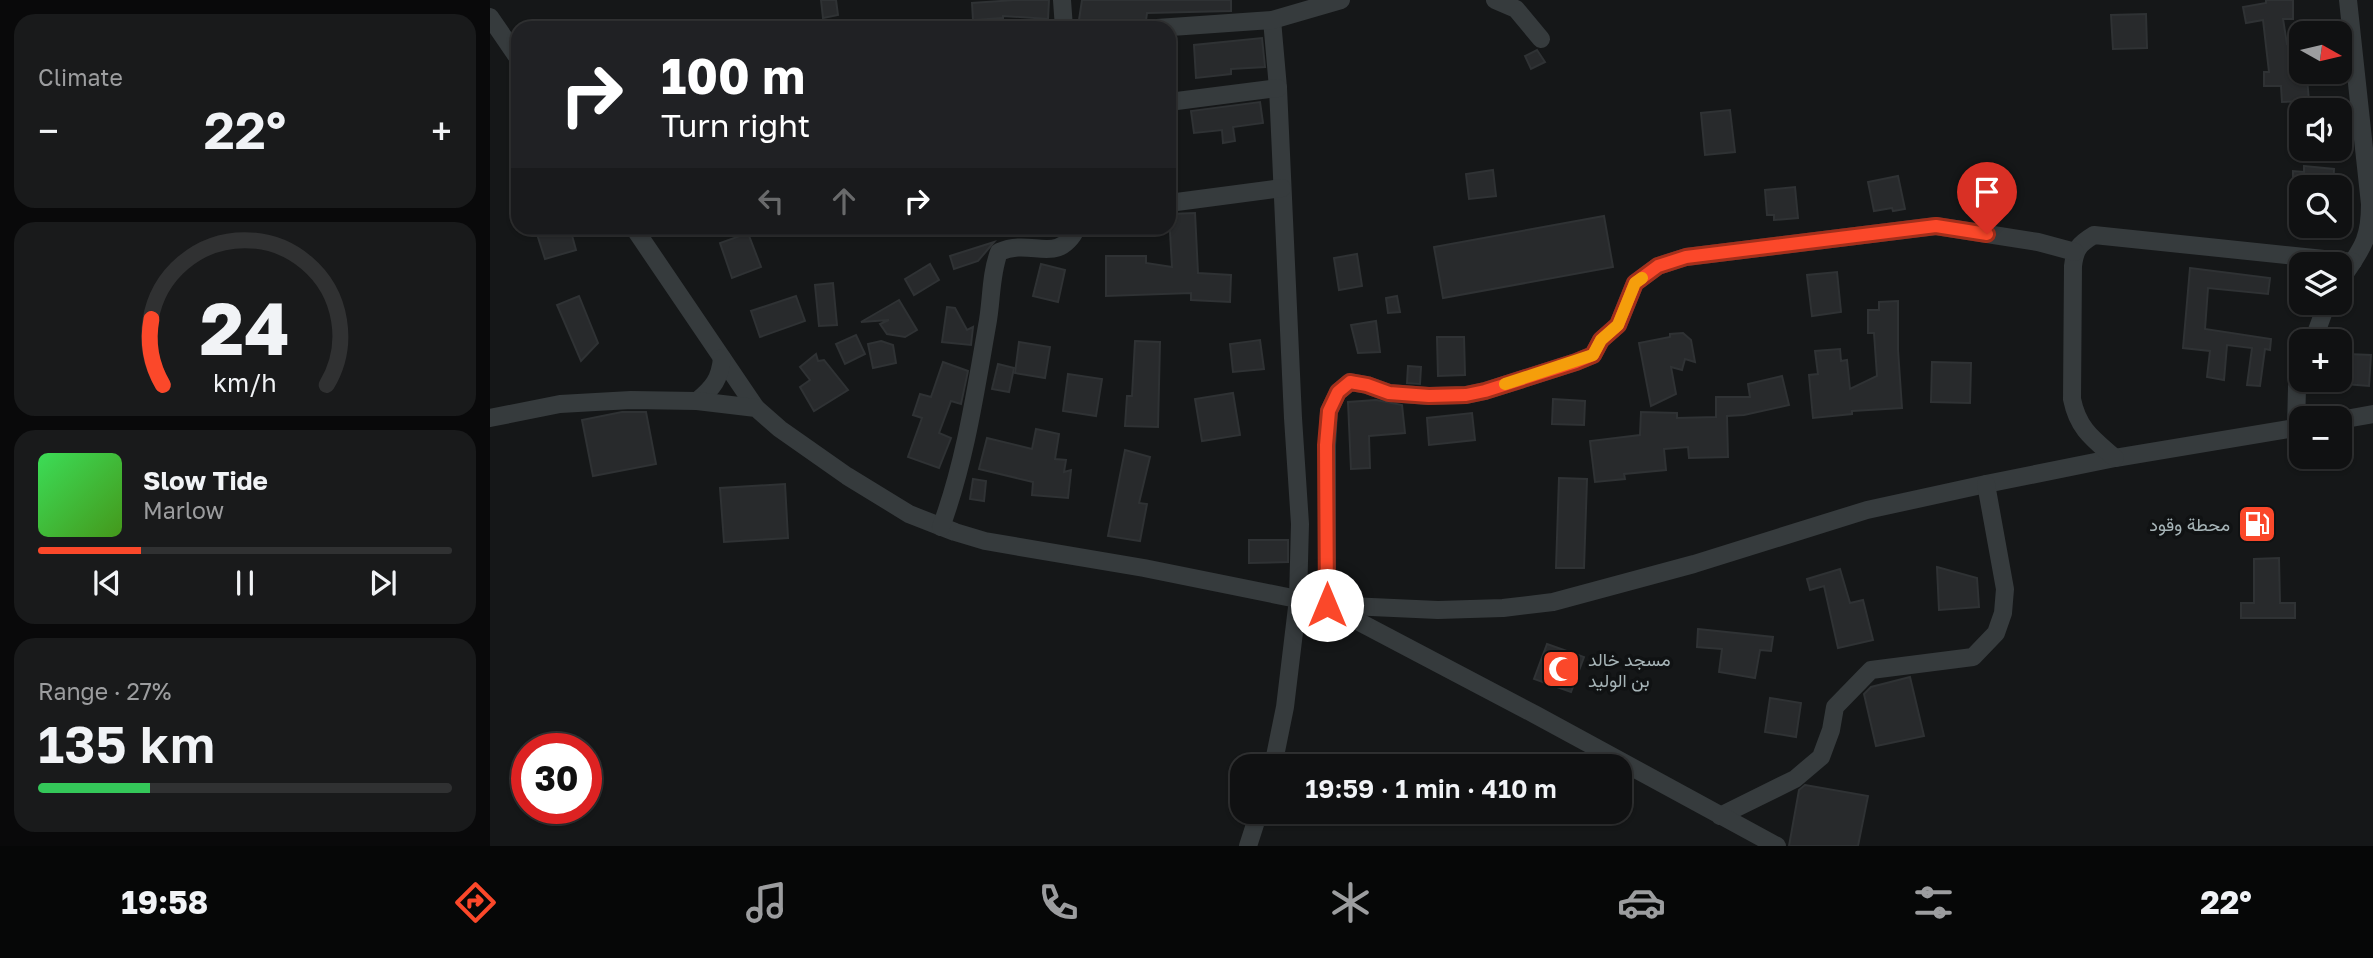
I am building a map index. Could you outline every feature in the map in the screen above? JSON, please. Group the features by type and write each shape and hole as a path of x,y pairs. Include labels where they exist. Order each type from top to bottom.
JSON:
{"street":[{"path":"1062,0 1064,21"},
{"path":"1176,27 1272,20 1341,0"},
{"path":"1495,0 1516,9 1541,39"},
{"path":"2115,458 2086,433 2076,415 2072,399 2075,253 2080,243 2094,235 2353,262 2370,228 2370,204 2348,0"},
{"path":"490,16 511,48"},
{"path":"1272,20 1278,88 1300,524 1298,599 1285,707 1275,754"},
{"path":"1176,101 1278,88"},
{"path":"1176,202 1283,188"},
{"path":"1327,605 1326,445 1329,411 1338,392 1350,382 1389,393 1466,395 1576,362 1593,355 1601,340 1618,325 1635,283 1658,266 1686,257 1936,226 2038,242 2075,253"},
{"path":"639,235 756,408 780,429 909,514 985,541 1144,568 1327,605 1438,610 1503,608 1553,601 1694,564 1867,510 2115,458 2289,429"},
{"path":"941,527 953,493 972,410 991,307 993,267 999,252 1011,247 1055,249 1068,244 1073,235"},
{"path":"697,401 711,390 717,381 722,358"},
{"path":"490,418 560,404 631,400 697,401 756,408"},
{"path":"2352,418 2373,415"},
{"path":"1720,816 1795,779 1821,757 1835,707 1871,670 1973,657 1996,633 2003,613 2005,589 1986,484"},
{"path":"1327,605 1777,846"},
{"path":"1248,846 1255,824"}],"building":[{"path":"821,0 836,0 838,15 823,18"},
{"path":"1049,0 1048,19 1003,16 973,20 972,3"},
{"path":"1082,0 1231,0 1231,11 1147,13 1146,21 1079,20"},
{"path":"2266,0 2293,0 2293,19 2283,19 2289,44 2289,84 2308,84 2309,98 2289,98 2289,102 2282,102 2281,86 2264,86 2264,72 2269,72 2263,20 2246,23 2243,7 2266,3"},
{"path":"2146,14 2147,48 2113,49 2111,15"},
{"path":"1262,38 1265,67 1231,69 1231,74 1196,78 1194,45"},
{"path":"1537,50 1545,62 1531,69 1525,56"},
{"path":"1260,102 1263,123 1233,127 1235,141 1223,143 1222,130 1194,133 1191,111"},
{"path":"1730,110 1735,152 1705,155 1701,113"},
{"path":"2304,166 2334,169 2334,175 2293,175 2293,171 2304,172"},
{"path":"1493,170 1496,196 1469,199 1466,174"},
{"path":"1898,176 1905,209 1874,211 1868,182"},
{"path":"1795,187 1798,218 1774,220 1774,215 1767,215 1765,190"},
{"path":"1195,213 1198,273 1231,275 1230,302 1191,300 1191,293 1106,296 1106,256 1146,256 1146,263 1172,267 1170,235 1176,235 1176,214"},
{"path":"1604,216 1613,267 1443,298 1434,247"},
{"path":"537,235 572,235 576,250 545,259"},
{"path":"749,235 761,267 732,278 720,243"},
{"path":"994,242 978,261 954,269 950,256"},
{"path":"1357,254 1362,286 1339,290 1334,258"},
{"path":"930,264 939,280 914,295 905,279"},
{"path":"1041,264 1065,270 1058,302 1033,296"},
{"path":"2190,268 2270,278 2268,294 2208,288 2205,329 2271,339 2270,350 2265,349 2260,386 2247,385 2252,348 2227,345 2224,380 2207,377 2210,351 2183,348"},
{"path":"1837,272 1841,312 1812,316 1807,275"},
{"path":"833,283 837,325 819,326 815,285"},
{"path":"579,296 598,343 581,361 557,305"},
{"path":"796,296 805,321 760,337 751,311"},
{"path":"1397,296 1400,312 1388,313 1386,298"},
{"path":"899,300 917,330 905,337 887,334 880,324 889,320 861,322"},
{"path":"1898,301 1902,408 1852,411 1852,414 1813,418 1809,375 1818,374 1815,351 1840,349 1841,361 1847,360 1850,389 1877,376 1874,333 1868,333 1868,310 1879,310 1879,302"},
{"path":"947,307 955,308 967,330 973,327 971,345 942,342"},
{"path":"1376,321 1380,352 1358,353 1351,325"},
{"path":"1683,333 1691,340 1695,362 1685,359 1682,370 1671,367 1676,394 1651,406 1639,343"},
{"path":"856,335 865,354 845,364 836,344"},
{"path":"1437,337 1464,337 1465,375 1438,376"},
{"path":"1260,340 1264,369 1233,372 1230,344"},
{"path":"881,341 893,345 896,363 873,368 868,344"},
{"path":"1135,341 1160,342 1158,427 1125,426 1127,396 1132,396"},
{"path":"1019,342 1050,347 1045,378 1015,373"},
{"path":"816,354 818,361 824,360 848,390 814,411 800,387 810,380 800,367"},
{"path":"2352,354 2371,355 2369,386 2352,385"},
{"path":"943,362 968,371 961,404 951,401 939,433 951,438 939,468 908,457 922,418 913,415 920,394 931,397"},
{"path":"1932,362 1971,363 1970,403 1931,402"},
{"path":"998,364 1014,368 1009,392 992,389"},
{"path":"1408,366 1421,367 1420,384 1407,383"},
{"path":"1068,374 1102,379 1096,416 1063,411"},
{"path":"1782,376 1789,405 1727,416 1728,457 1689,458 1688,447 1664,449 1666,470 1624,474 1625,479 1595,482 1590,441 1640,435 1641,412 1677,413 1677,418 1716,417 1716,397 1750,397 1748,384"},
{"path":"1233,393 1240,435 1202,441 1195,399"},
{"path":"1553,399 1585,401 1584,425 1552,424"},
{"path":"1376,400 1402,405 1405,433 1369,436 1370,468 1351,469 1348,402"},
{"path":"622,412 646,412 656,464 593,476 582,420"},
{"path":"1472,413 1475,440 1429,445 1427,418"},
{"path":"1036,429 1059,434 1055,459 1066,460 1064,472 1071,470 1068,498 1032,495 1033,482 979,469 987,438 1032,449"},
{"path":"1125,450 1150,457 1139,503 1147,504 1140,541 1108,536"},
{"path":"1559,478 1587,479 1584,568 1556,568"},
{"path":"973,479 986,481 984,501 970,499"},
{"path":"785,484 788,538 724,542 720,488"},
{"path":"1249,540 1288,540 1288,562 1249,563"},
{"path":"2279,558 2280,603 2295,603 2295,618 2241,618 2241,603 2254,603 2254,559"},
{"path":"1937,567 1977,578 1979,607 1939,610"},
{"path":"1840,569 1850,603 1863,600 1873,640 1838,648 1824,586 1810,590 1807,579"},
{"path":"1698,629 1773,637 1771,651 1760,650 1755,678 1719,672 1722,649 1697,647"},
{"path":"1547,644 1584,657 1571,692 1534,679"},
{"path":"1910,677 1924,736 1876,746 1864,694 1871,687"},
{"path":"1770,698 1801,703 1796,737 1765,732"},
{"path":"1805,785 1868,796 1858,846 1789,846 1799,790"}],"slow traffic":[{"path":"1505,384 1593,355 1601,340 1618,325 1635,283 1642,278"}],"place":[{"name":"محطة وقود","path":"2257,524"},
{"name":"مسجد خالد بن الوليد","path":"1561,669"}],"route":[{"path":"1327,605 1326,445 1329,411 1338,392 1350,382 1389,393 1466,395 1576,362 1593,355 1601,340 1618,325 1635,283 1658,266 1686,257 1936,226 1987,234"}]}
